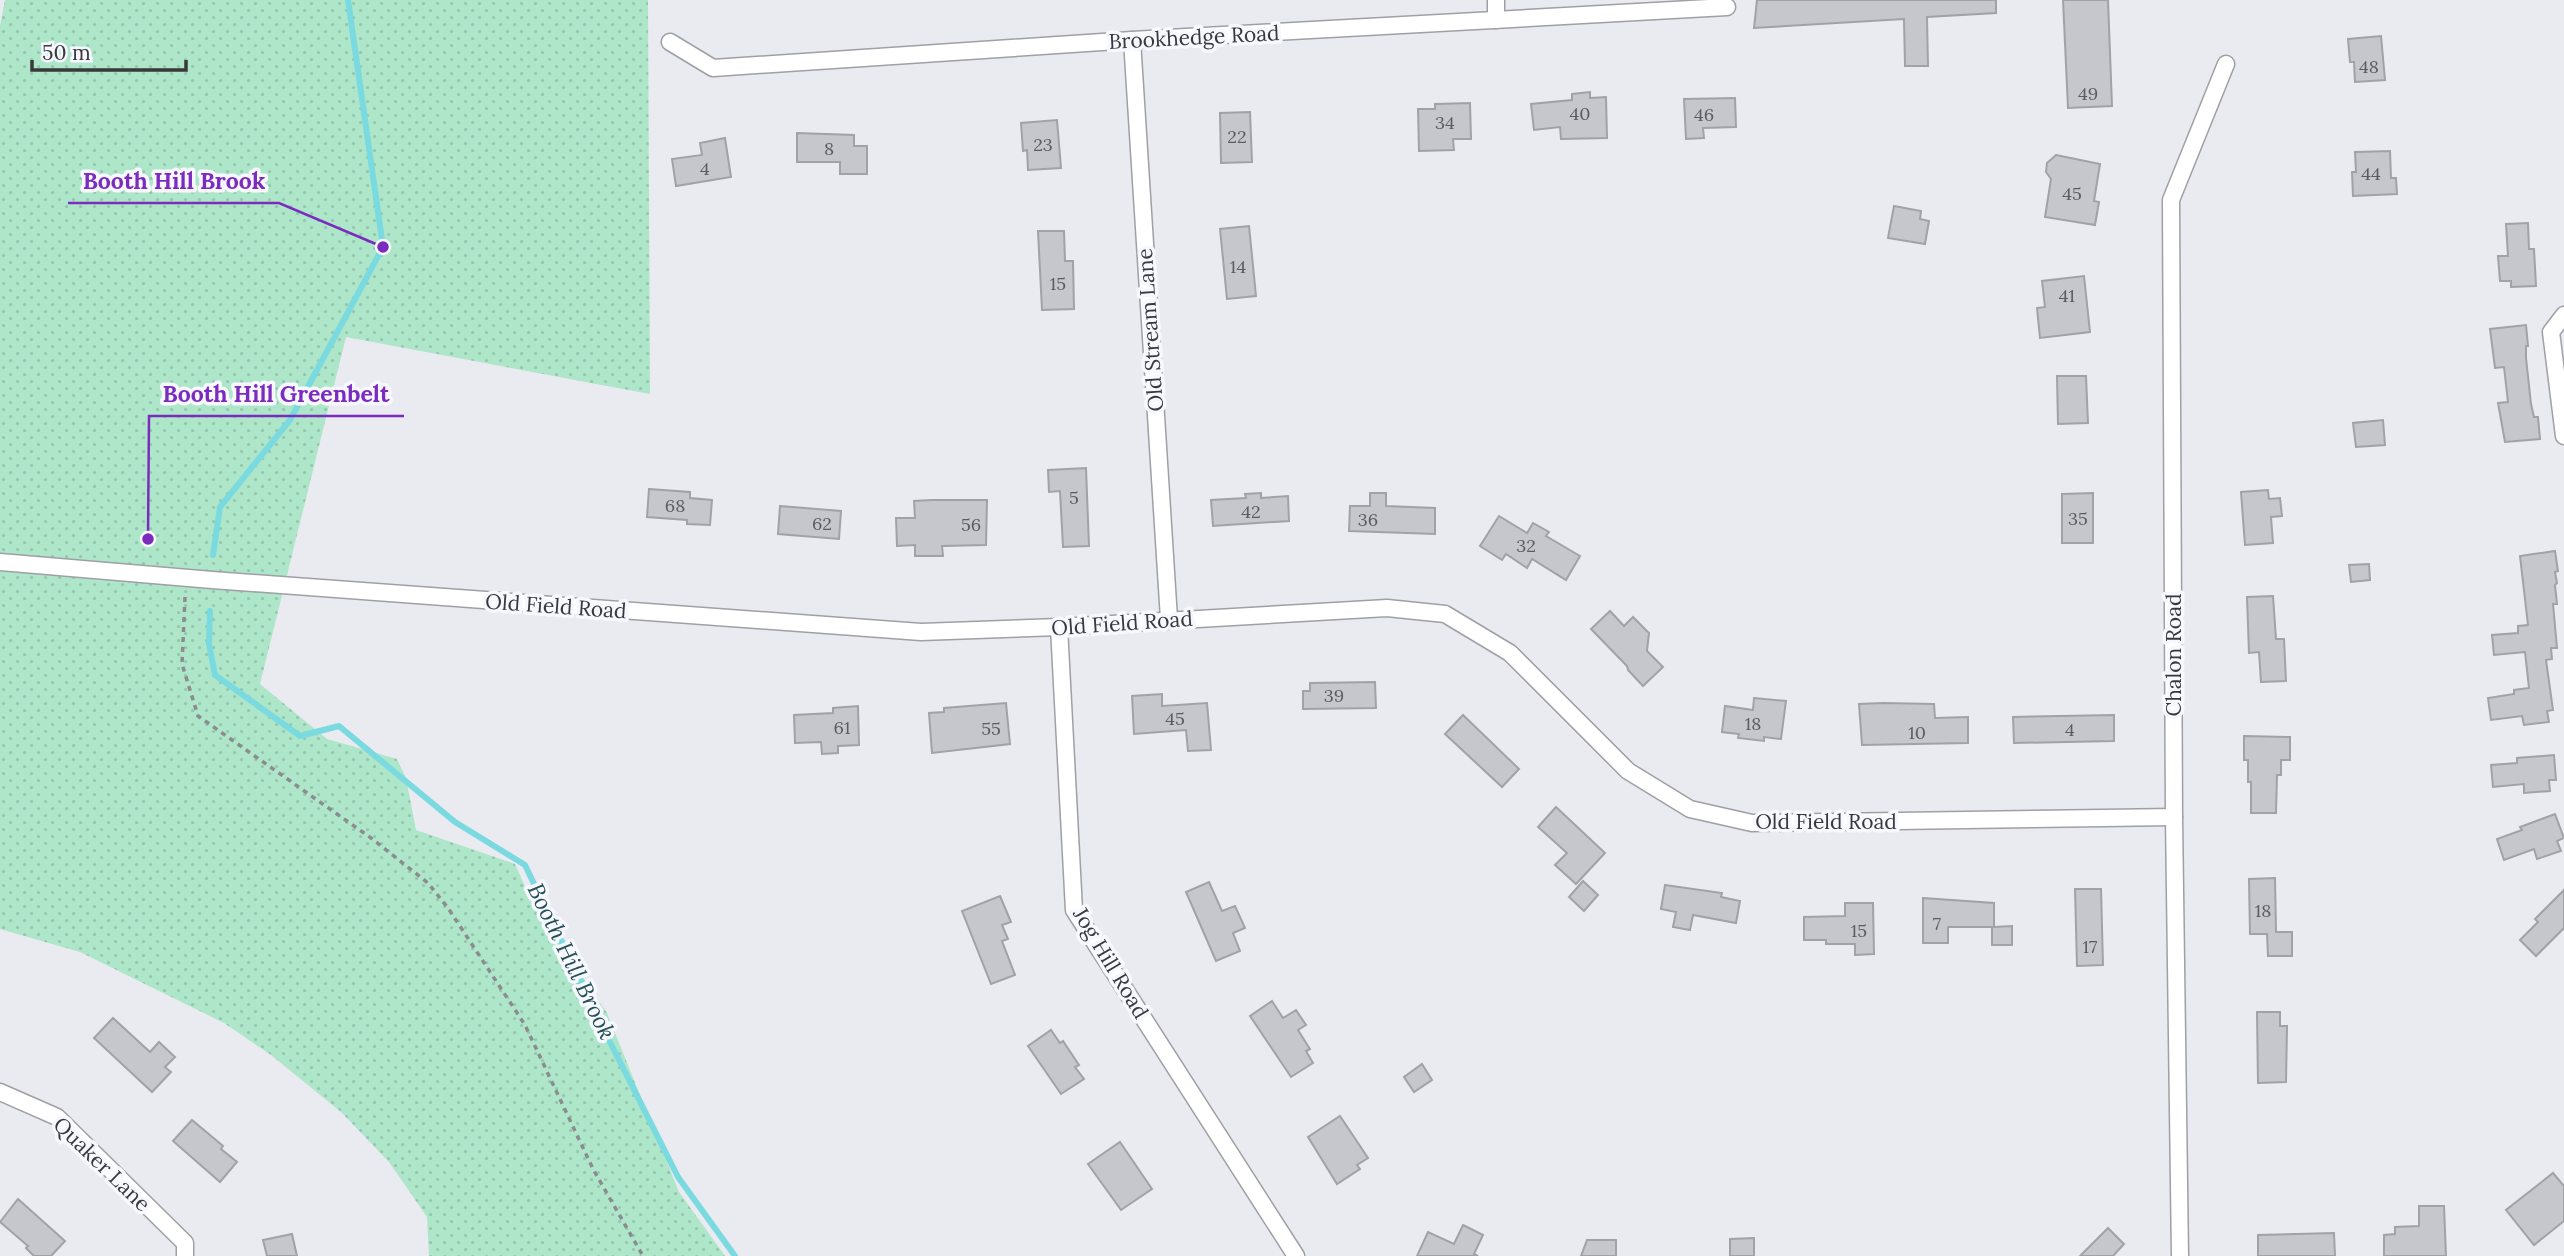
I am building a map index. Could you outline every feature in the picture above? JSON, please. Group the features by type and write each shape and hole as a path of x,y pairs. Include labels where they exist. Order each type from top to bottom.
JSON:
{"street":[{"path":"1496,0 1496,20"},
{"name":"Brookhedge Road","path":"670,42 713,68 1132,40 1727,7"},
{"name":"Old Stream Lane","path":"1132,40 1169,620"},
{"name":"Chalon Road","path":"2180,1256 2174,817 2171,200 2226,64"},
{"path":"2564,316 2550,332 2564,436"},
{"name":"Old Field Road","path":"0,562 921,632 1059,628 1387,608 1445,614 1510,653 1628,771 1690,808 1752,823 2174,817"},
{"name":"Jog Hill Road","path":"1059,628 1074,911 1296,1256"},
{"name":"Quaker Lane","path":"0,1092 57,1117 185,1243 185,1256"}],"path":[{"path":"185,578 182,664 198,716 371,838 428,883 448,908 525,1025 593,1169 643,1256"}],"green space":[{"path":"5,0 648,0 650,394 346,337 260,684 327,739 397,759 406,778 416,830 515,864 531,900 607,1013 679,1192 725,1256 429,1256 427,1217 389,1162 341,1112 271,1055 224,1023 80,952 0,929 0,26"}],"building":[{"path":"1757,0 1996,0 1996,13 1927,17 1928,66 1905,66 1904,19 1754,28"},
{"path":"2063,0 2108,0 2112,106 2068,108"},
{"path":"2381,36 2385,80 2355,82 2354,62 2350,62 2348,39"},
{"path":"1590,92 1590,98 1606,97 1607,138 1561,139 1560,127 1534,130 1531,104 1572,100 1572,94"},
{"path":"1735,98 1736,127 1703,128 1704,138 1686,139 1684,99"},
{"path":"1470,103 1471,139 1453,139 1454,150 1419,151 1418,109 1435,109 1435,104"},
{"path":"1250,112 1252,162 1221,163 1220,113"},
{"path":"1057,120 1061,168 1028,170 1027,150 1023,151 1021,123"},
{"path":"797,133 854,135 854,146 867,146 867,174 840,174 840,162 797,162"},
{"path":"725,138 731,177 676,186 672,159 702,155 700,143"},
{"path":"2390,151 2391,178 2396,178 2397,194 2353,196 2355,152"},
{"path":"2056,155 2100,164 2094,201 2099,202 2095,225 2045,217 2051,179 2046,172 2047,163"},
{"path":"1894,206 1921,211 1920,219 1929,221 1925,244 1888,238"},
{"path":"2528,223 2529,249 2534,249 2536,286 2511,287 2511,281 2500,281 2498,256 2508,256 2506,224"},
{"path":"1249,226 1256,296 1227,299 1220,229"},
{"path":"1038,231 1064,231 1065,261 1073,261 1074,309 1042,310"},
{"path":"2084,276 2090,332 2040,338 2037,308 2045,307 2042,281"},
{"path":"2526,325 2531,404 2534,417 2538,417 2540,439 2505,442 2498,403 2508,402 2504,367 2495,368 2490,329"},
{"path":"2057,376 2086,376 2088,423 2058,424"},
{"path":"2383,420 2385,445 2356,447 2353,423"},
{"path":"1086,468 1089,546 1063,547 1060,491 1049,492 1048,470"},
{"path":"649,489 690,492 690,498 712,500 710,525 647,517"},
{"path":"2268,490 2269,499 2280,498 2282,516 2271,517 2273,543 2245,545 2241,492"},
{"path":"1261,493 1261,498 1288,496 1289,521 1213,526 1211,500 1246,498 1245,494"},
{"path":"1370,493 1386,493 1386,506 1435,508 1435,534 1349,531 1350,506 1370,506"},
{"path":"2093,493 2093,543 2062,543 2062,494"},
{"path":"987,500 986,545 942,546 943,556 915,556 915,545 897,546 896,518 915,518 914,501"},
{"path":"780,506 841,511 839,539 778,534"},
{"path":"1499,516 1527,533 1533,523 1549,532 1546,536 1580,556 1566,580 1532,559 1527,568 1506,554 1502,560 1480,546"},
{"path":"2555,551 2558,571 2555,572 2557,604 2553,604 2557,648 2551,648 2552,659 2546,660 2553,710 2547,711 2549,722 2524,725 2522,716 2491,720 2488,698 2514,694 2514,690 2529,688 2525,652 2494,655 2492,635 2518,633 2518,626 2528,625 2520,556"},
{"path":"2369,564 2370,580 2351,582 2349,565"},
{"path":"2273,596 2276,639 2284,639 2286,681 2261,682 2259,652 2249,653 2247,597"},
{"path":"1610,611 1624,626 1633,617 1649,633 1647,651 1663,667 1643,686 1591,629"},
{"path":"1375,682 1376,708 1303,709 1303,691 1310,691 1310,683"},
{"path":"1162,694 1162,706 1207,703 1211,750 1188,751 1186,730 1134,734 1132,696"},
{"path":"1754,698 1786,701 1781,739 1764,737 1764,741 1738,738 1739,734 1722,732 1725,706 1753,710"},
{"path":"1006,703 1010,744 932,753 929,713 944,712 944,708"},
{"path":"1859,704 1934,704 1935,718 1968,717 1968,743 1862,745"},
{"path":"858,706 859,745 838,746 838,753 822,754 821,742 795,743 794,715 833,713 833,708"},
{"path":"1463,715 1519,769 1502,787 1445,734"},
{"path":"2114,715 2114,741 2014,743 2013,717"},
{"path":"2244,736 2290,737 2290,760 2281,760 2281,775 2277,775 2276,813 2251,813 2251,782 2248,782 2248,760 2244,760"},
{"path":"2554,755 2556,780 2549,780 2550,791 2524,793 2524,784 2493,787 2491,765 2517,763 2517,758"},
{"path":"1556,807 1605,853 1576,884 1555,865 1567,853 1538,827"},
{"path":"2555,814 2564,838 2557,841 2561,851 2537,859 2534,849 2504,860 2497,839"},
{"path":"2275,878 2276,932 2292,932 2292,956 2268,956 2267,934 2250,934 2249,879"},
{"path":"1583,881 1598,895 1584,911 1569,897"},
{"path":"1209,882 1222,911 1235,906 1245,928 1233,933 1240,951 1216,961 1186,892"},
{"path":"1665,885 1722,893 1721,897 1740,901 1736,923 1693,915 1690,930 1673,927 1676,912 1661,909"},
{"path":"2075,889 2101,889 2103,965 2077,966"},
{"path":"2564,890 2564,928 2536,956 2520,940 2538,922 2535,919"},
{"path":"1000,896 1011,922 1002,925 1008,939 1002,941 1015,975 991,984 962,911"},
{"path":"1923,898 1994,903 1994,927 2012,926 2012,945 1992,945 1992,927 1948,927 1948,943 1923,943"},
{"path":"1845,903 1873,903 1874,954 1855,955 1855,944 1826,944 1826,940 1804,940 1804,917 1845,916"},
{"path":"1272,1001 1283,1018 1296,1010 1306,1025 1298,1030 1310,1049 1306,1051 1313,1063 1291,1077 1250,1016"},
{"path":"2257,1012 2280,1012 2280,1026 2287,1026 2286,1082 2258,1083"},
{"path":"113,1018 150,1052 159,1042 175,1057 165,1067 171,1072 152,1092 94,1038"},
{"path":"1051,1030 1060,1043 1063,1041 1079,1065 1075,1067 1084,1079 1061,1094 1028,1046"},
{"path":"1422,1064 1432,1080 1414,1092 1404,1077"},
{"path":"1340,1116 1368,1158 1357,1165 1360,1169 1337,1184 1308,1137"},
{"path":"192,1120 223,1146 221,1149 237,1162 220,1182 173,1141"},
{"path":"1120,1142 1152,1189 1121,1210 1088,1164"},
{"path":"2553,1173 2564,1186 2564,1221 2534,1245 2506,1210"},
{"path":"18,1199 65,1241 51,1256 34,1256 26,1248 28,1246 0,1222"},
{"path":"2419,1206 2444,1206 2446,1256 2384,1256 2384,1235 2395,1234 2395,1227 2419,1226"},
{"path":"1463,1225 1483,1235 1474,1254 1478,1256 1417,1256 1428,1232 1454,1244"},
{"path":"2108,1228 2124,1244 2113,1256 2080,1256"},
{"path":"2334,1233 2335,1256 2258,1256 2258,1235"},
{"path":"292,1234 297,1256 267,1256 263,1240"},
{"path":"1754,1238 1754,1256 1730,1256 1730,1239"},
{"path":"1587,1240 1616,1240 1616,1256 1581,1256"}],"waterway":[{"name":"Booth Hill Brook","path":"213,555 220,507 290,420 383,247 348,0"},
{"name":"Booth Hill Brook","path":"210,611 209,644 215,675 300,736 339,726 455,822 525,865 678,1177 735,1256"}],"place":[{"name":"Booth Hill Brook","path":"383,247"},
{"name":"Booth Hill Greenbelt","path":"148,539"}]}
